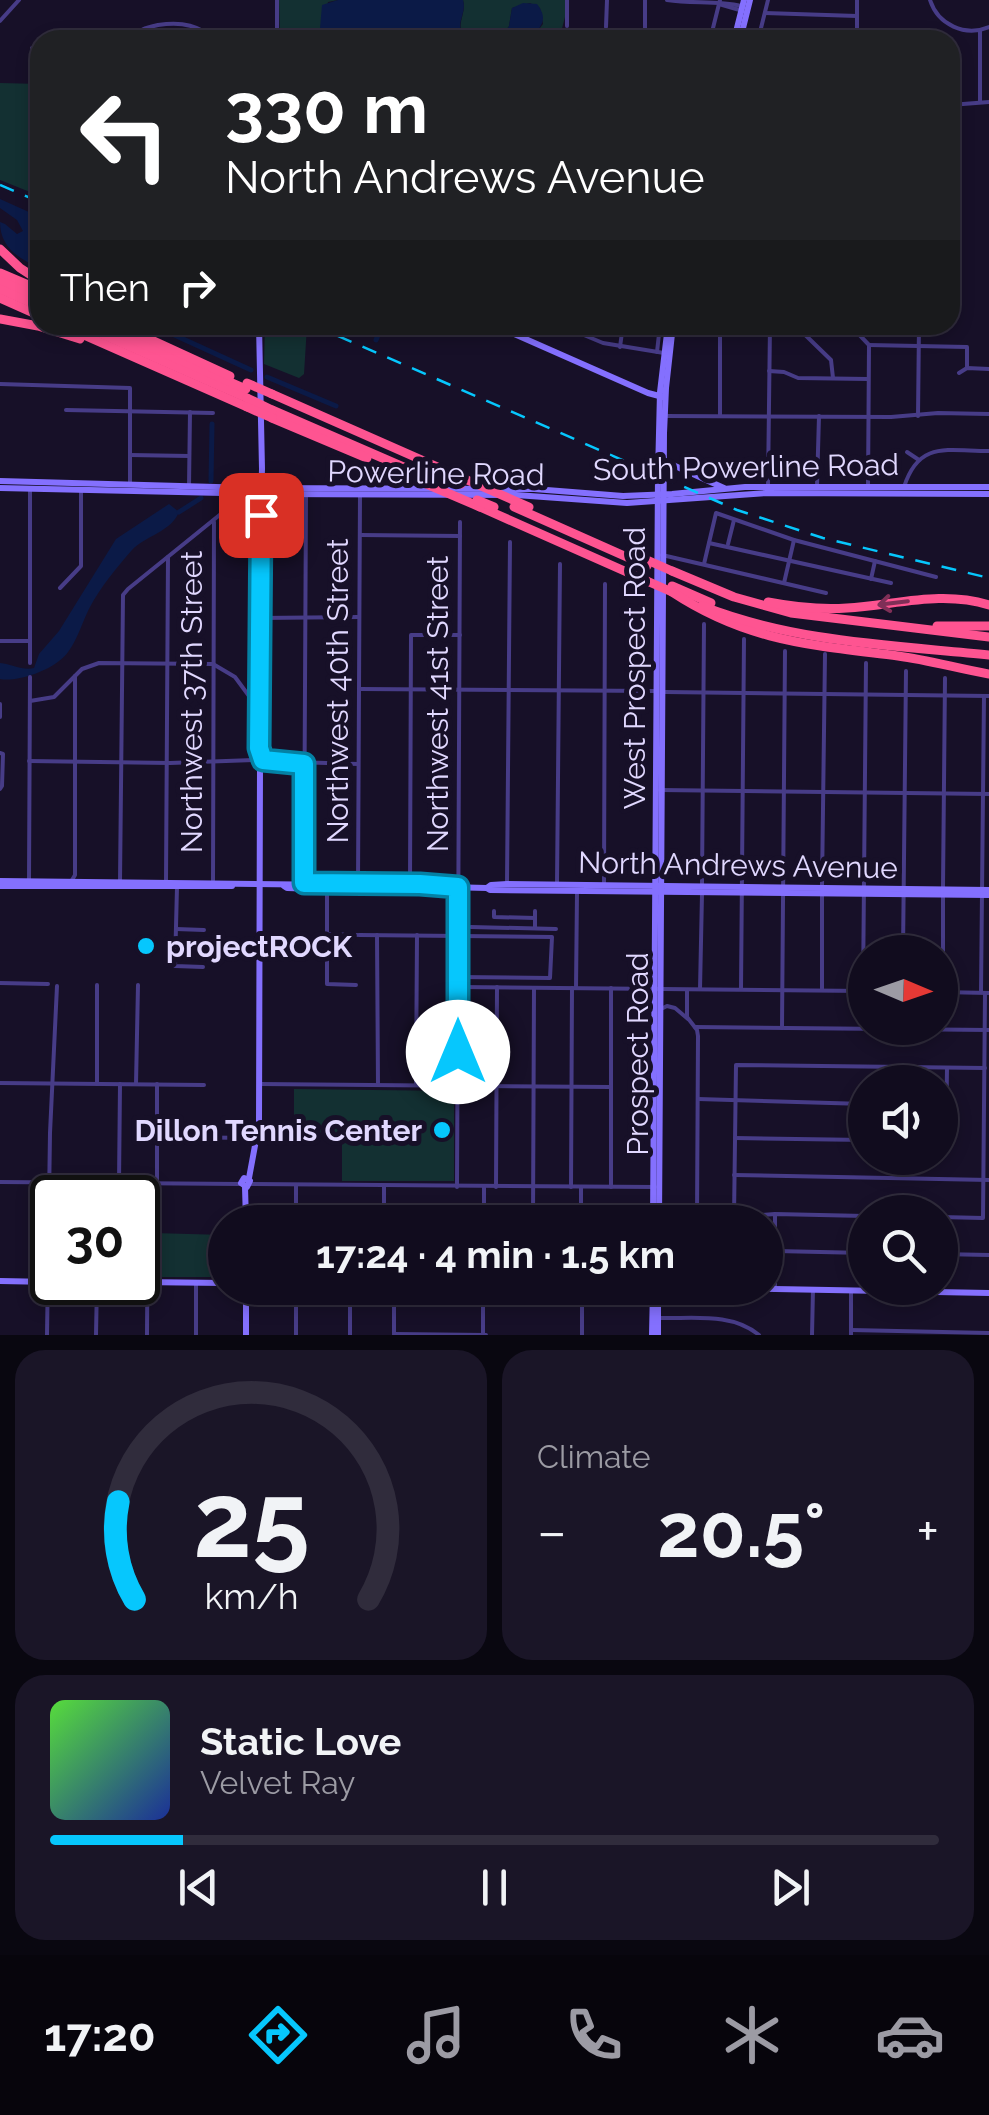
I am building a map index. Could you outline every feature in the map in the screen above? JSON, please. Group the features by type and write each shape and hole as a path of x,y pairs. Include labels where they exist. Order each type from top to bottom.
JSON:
{"highway":[{"path":"0,249 30,275"},
{"path":"0,272 30,289"},
{"path":"0,281 30,292"},
{"path":"0,290 30,303"},
{"path":"0,298 30,312"},
{"path":"0,320 30,326"},
{"path":"67,335 122,357 247,394"},
{"path":"83,335 151,364"},
{"path":"104,335 247,394"},
{"path":"121,335 424,476 647,570"},
{"path":"139,335 410,476 480,507 647,570"},
{"path":"90,338 143,352"},
{"path":"272,406 458,476 528,507 672,582 803,616 887,626 989,646"},
{"path":"272,406 514,507 672,582 725,614 796,634 989,646"},
{"path":"672,582 716,618 768,637 920,659 985,674"},
{"path":"745,600 821,609 940,598 989,605"},
{"path":"887,626 989,626"}],"main road":[{"path":"246,1205 246,1183 256,1138 258,1084 259,335"},
{"path":"517,335 663,397"},
{"name":"West Prospect Road","path":"659,692 660,499 664,461 660,353 664,335"},
{"name":"West Prospect Road","path":"657,889 660,499 666,335"},
{"path":"664,461 725,488"},
{"name":"Powerline Road","path":"0,485 18,489 43,482 236,493 357,491 572,500"},
{"name":"Powerline Road","path":"0,485 81,490 190,486 306,494 385,488"},
{"name":"South Powerline Road","path":"385,488 534,489 660,499 725,488 903,490"},
{"path":"516,495 534,489"},
{"name":"South Powerline Road","path":"572,500 610,503 815,491 989,490"},
{"name":"North Andrews Avenue","path":"0,883 430,886"},
{"name":"North Andrews Avenue","path":"0,883 164,885"},
{"name":"North Andrews Avenue","path":"180,884 228,888 238,884"},
{"name":"North Andrews Avenue","path":"284,886 327,889 410,884 490,890 604,885 657,889"},
{"name":"North Andrews Avenue","path":"488,888 508,884 577,890 986,892"},
{"name":"Prospect Road","path":"657,889 657,1205"},
{"name":"Prospect Road","path":"656,1088 657,988"},
{"path":"0,1281 30,1282"},
{"path":"160,1282 208,1283"},
{"path":"783,1289 848,1290"},
{"path":"958,1292 989,1293"},
{"path":"246,1305 246,1335"},
{"path":"655,1335 656,1305"},
{"path":"655,1335 657,1305"}],"street":[{"path":"0,21 19,0"},
{"path":"277,0 277,30"},
{"path":"567,0 568,26"},
{"path":"606,27 607,0"},
{"path":"644,28 646,0"},
{"path":"667,0 746,6"},
{"path":"761,30 768,0"},
{"path":"857,0 857,30"},
{"path":"930,0 940,18 952,27 965,31 989,27"},
{"path":"713,30 720,2"},
{"path":"765,13 857,16"},
{"path":"138,30 176,23 200,30"},
{"path":"980,31 980,102"},
{"path":"960,104 989,102"},
{"path":"620,347 622,335"},
{"path":"720,335 720,416"},
{"path":"768,487 770,335"},
{"path":"805,335 831,360 833,378"},
{"path":"860,335 869,345 868,487"},
{"path":"918,416 919,335"},
{"path":"584,336 660,353"},
{"path":"869,345 967,347 967,368"},
{"path":"959,373 967,368 989,369"},
{"path":"769,372 784,372 798,378 868,378"},
{"path":"0,384 130,388 130,488"},
{"path":"66,410 213,413"},
{"path":"190,412 190,486"},
{"path":"664,416 989,414"},
{"path":"815,491 818,416"},
{"path":"903,490 912,464 930,452 989,451"},
{"path":"907,452 919,460"},
{"path":"130,455 189,456"},
{"path":"30,485 30,664"},
{"path":"60,588 82,566 81,490"},
{"name":"Northwest 40th Street","path":"357,491 358,886"},
{"path":"120,882 125,592 234,504 236,493"},
{"path":"304,883 306,494"},
{"path":"704,564 716,513 794,540 936,577"},
{"path":"728,546 734,520"},
{"name":"Northwest 37th Street","path":"214,521 214,882"},
{"name":"Northwest 41st Street","path":"457,1186 460,522"},
{"path":"360,535 460,536"},
{"path":"784,583 794,540"},
{"path":"508,884 510,542"},
{"path":"709,543 891,584"},
{"path":"662,554 826,592"},
{"path":"164,885 168,557"},
{"path":"871,579 875,562"},
{"path":"554,888 560,564"},
{"path":"604,885 605,584"},
{"path":"260,618 360,617"},
{"path":"700,989 704,624"},
{"path":"410,884 411,635 460,635"},
{"path":"741,990 744,639"},
{"path":"0,640 29,641"},
{"path":"782,1028 785,651"},
{"path":"822,990 825,654"},
{"path":"863,935 866,662"},
{"path":"30,701 54,697 89,666 121,663 213,664 235,677 249,696 260,699"},
{"path":"903,935 906,671"},
{"path":"75,676 75,882"},
{"path":"29,881 30,678"},
{"path":"943,935 945,678"},
{"path":"244,687 260,689"},
{"path":"360,689 986,696 986,1180 983,1218 958,1217"},
{"path":"0,704 0,718"},
{"path":"0,753 0,790"},
{"path":"29,761 359,764"},
{"path":"658,790 986,794"},
{"path":"180,884 175,966 203,966"},
{"path":"327,889 327,984 356,985"},
{"path":"571,1187 577,890"},
{"path":"535,911 535,928"},
{"path":"494,936 494,914 535,918"},
{"path":"478,936 475,927 556,929"},
{"path":"176,929 204,930"},
{"path":"327,934 552,937 552,977 458,977"},
{"path":"378,935 378,1086"},
{"path":"416,1087 417,935"},
{"path":"467,936 467,977"},
{"path":"0,983 48,984"},
{"path":"97,985 97,1084"},
{"path":"136,1084 138,985"},
{"path":"49,1175 57,986"},
{"path":"458,987 848,991"},
{"path":"496,1186 497,987"},
{"path":"532,1205 534,988"},
{"path":"610,988 611,1187"},
{"path":"687,989 688,1020"},
{"path":"958,992 985,992"},
{"path":"659,1011 672,1006 695,1027 698,1036 697,1205"},
{"path":"695,1027 987,1030"},
{"path":"734,1205 736,1064 848,1066"},
{"path":"958,1068 985,1068"},
{"path":"0,1083 204,1085"},
{"path":"119,1175 120,1084"},
{"path":"157,1084 157,1175"},
{"path":"258,1084 610,1087"},
{"path":"698,1099 848,1104"},
{"path":"158,1137 256,1138"},
{"path":"735,1138 848,1140"},
{"path":"734,1175 986,1180"},
{"path":"0,1182 30,1182"},
{"path":"160,1184 656,1187"},
{"path":"296,1186 296,1205"},
{"path":"384,1186 384,1205"},
{"path":"484,1186 484,1205"},
{"path":"581,1187 581,1205"},
{"path":"783,1214 848,1216"},
{"path":"783,1251 848,1253"},
{"path":"958,1254 989,1255"},
{"path":"196,1283 196,1335"},
{"path":"812,1335 814,1289"},
{"path":"48,1335 49,1305"},
{"path":"96,1335 97,1305"},
{"path":"147,1305 147,1335"},
{"path":"296,1305 296,1335"},
{"path":"350,1305 350,1335"},
{"path":"394,1305 394,1334 484,1335 484,1305"},
{"path":"582,1305 582,1335"},
{"path":"851,1305 851,1333 989,1333"},
{"path":"658,1318 738,1321 759,1335"}],"green space":[{"path":"279,0 338,0 328,2 321,30 280,30"},
{"path":"463,0 565,0 562,30 538,30 543,24 540,8 530,3 512,8 507,30 462,30"},
{"path":"0,83 30,84 30,192 0,180"},
{"path":"265,335 306,335 304,374 299,378 264,364"},
{"path":"294,1089 454,1091 454,1181 342,1181 342,1135 294,1135"},
{"path":"160,1233 208,1235 208,1277 160,1277"}],"water":[{"path":"338,0 463,0 464,9 461,30 320,30 322,5"},
{"path":"523,3 537,4 543,19 540,27 507,30 512,8"},
{"path":"0,199 30,212 30,263 3,239 0,222 17,234 23,231 17,220 0,208"},
{"path":"169,504 179,512 175,519 137,545 115,570 94,600 65,656 31,675 0,679 0,663 34,668 39,654 59,631 116,539"}],"waterway":[{"path":"174,335 251,370"},
{"path":"376,340 378,335"},
{"path":"267,377 336,406"},
{"path":"211,481 212,424"},
{"path":"179,512 201,498"}],"railway":[{"path":"0,185 30,198"},
{"path":"336,335 737,510 823,538 989,578"}],"place":[{"name":"projectROCK","path":"146,946"},
{"name":"Dillon Tennis Center","path":"442,1130"}],"route":[{"path":"261,515 260,758 304,764 304,883 458,887 458,1052"}]}
